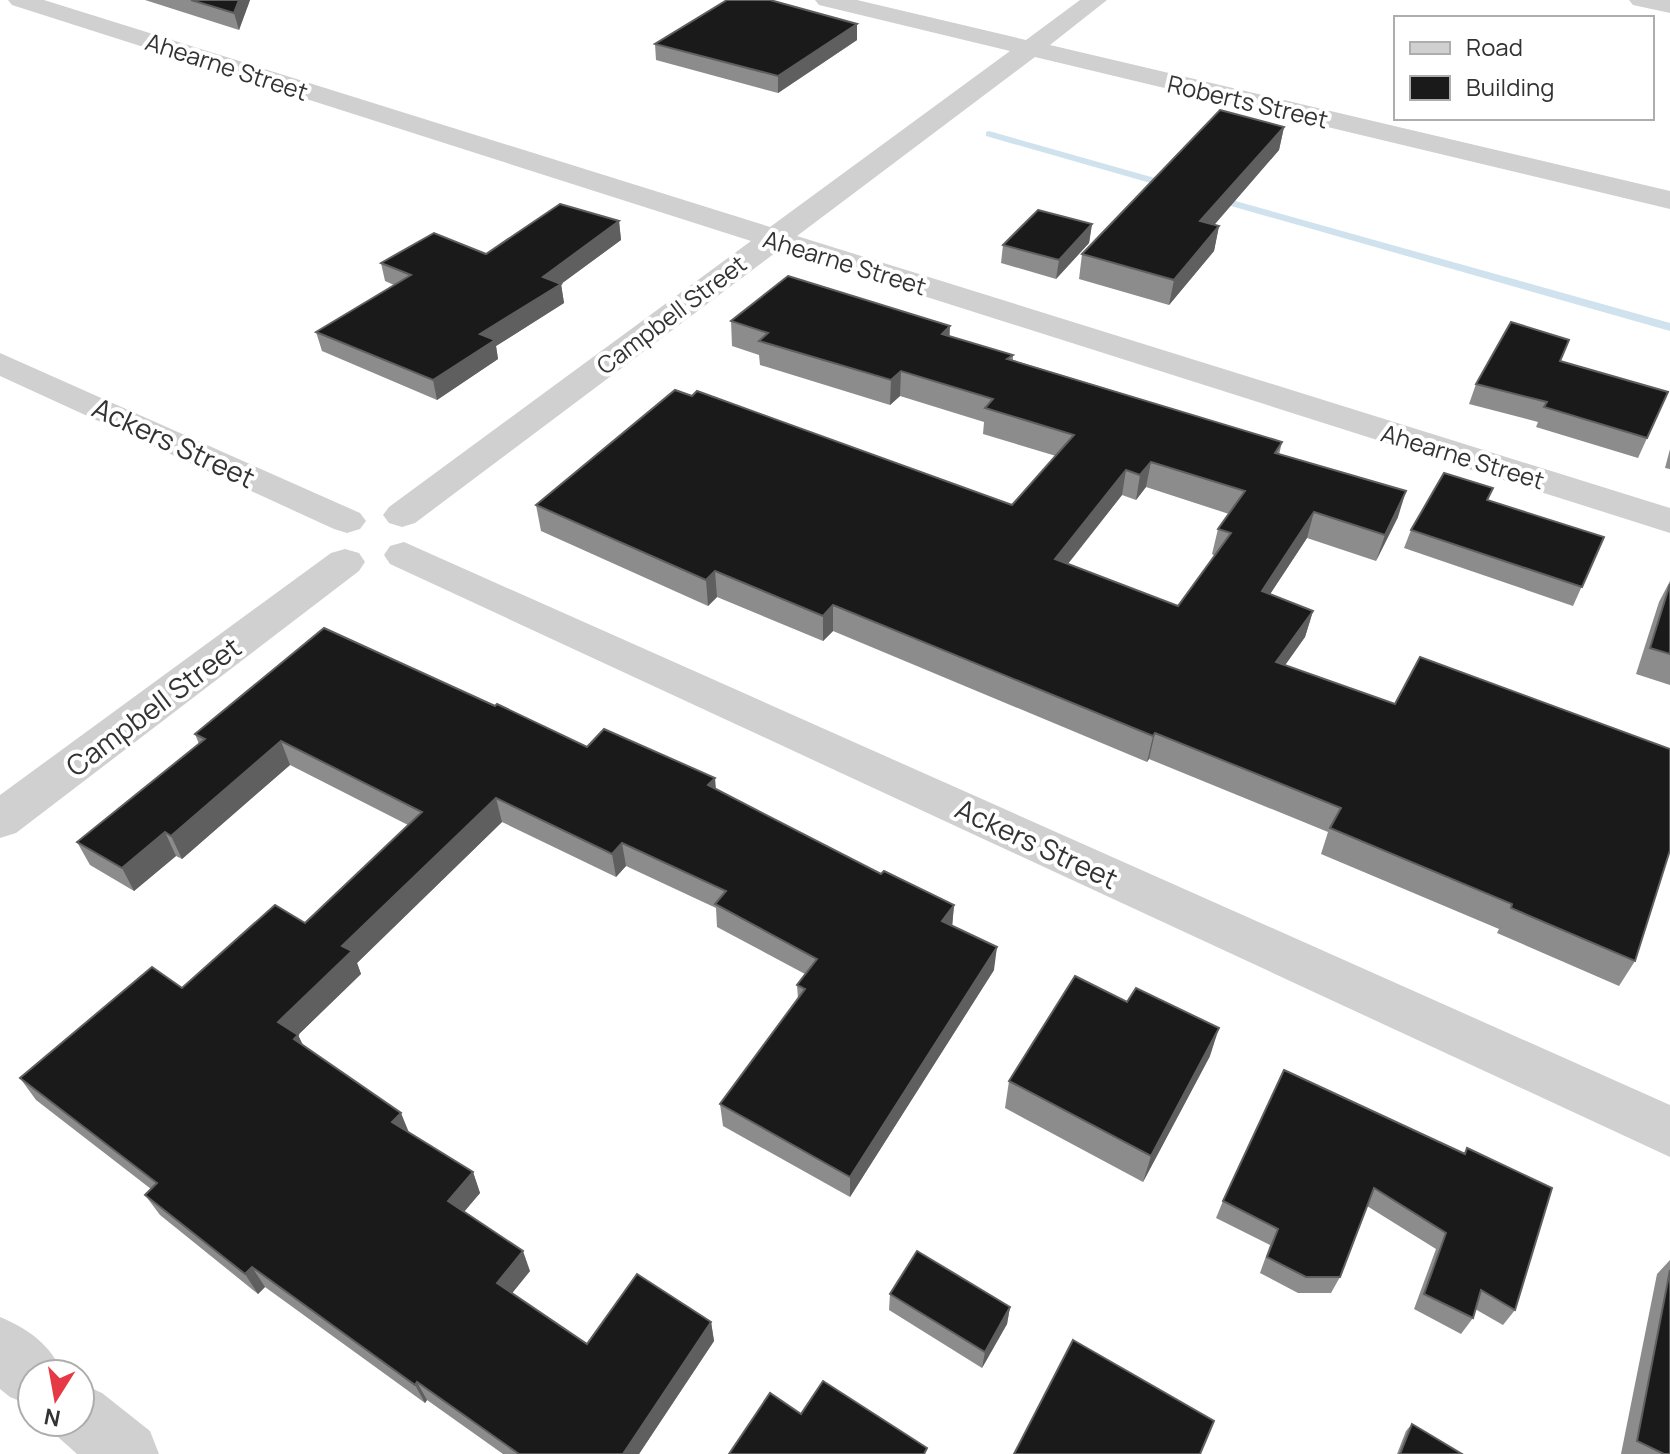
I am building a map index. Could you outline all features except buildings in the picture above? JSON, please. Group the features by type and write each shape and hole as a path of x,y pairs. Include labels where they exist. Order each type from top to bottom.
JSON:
{"street":[{"name":"Ahearne Street","path":"20,0 1670,521"},
{"name":"Roberts Street","path":"827,0 1670,200"},
{"name":"Campbell Street","path":"403,535 772,239 1095,0"},
{"path":"1641,0 1670,6"},
{"name":"Ackers Street","path":"0,363 346,542"},
{"path":"375,512 403,535 376,565 346,542 375,512"},
{"name":"Ackers Street","path":"403,535 1670,1132"},
{"name":"Campbell Street","path":"0,820 346,542"},
{"path":"0,1348 16,1362"},
{"path":"96,1428 127,1454"}],"waterway":[{"path":"989,134 1172,186"},
{"path":"1214,198 1670,327"}]}
